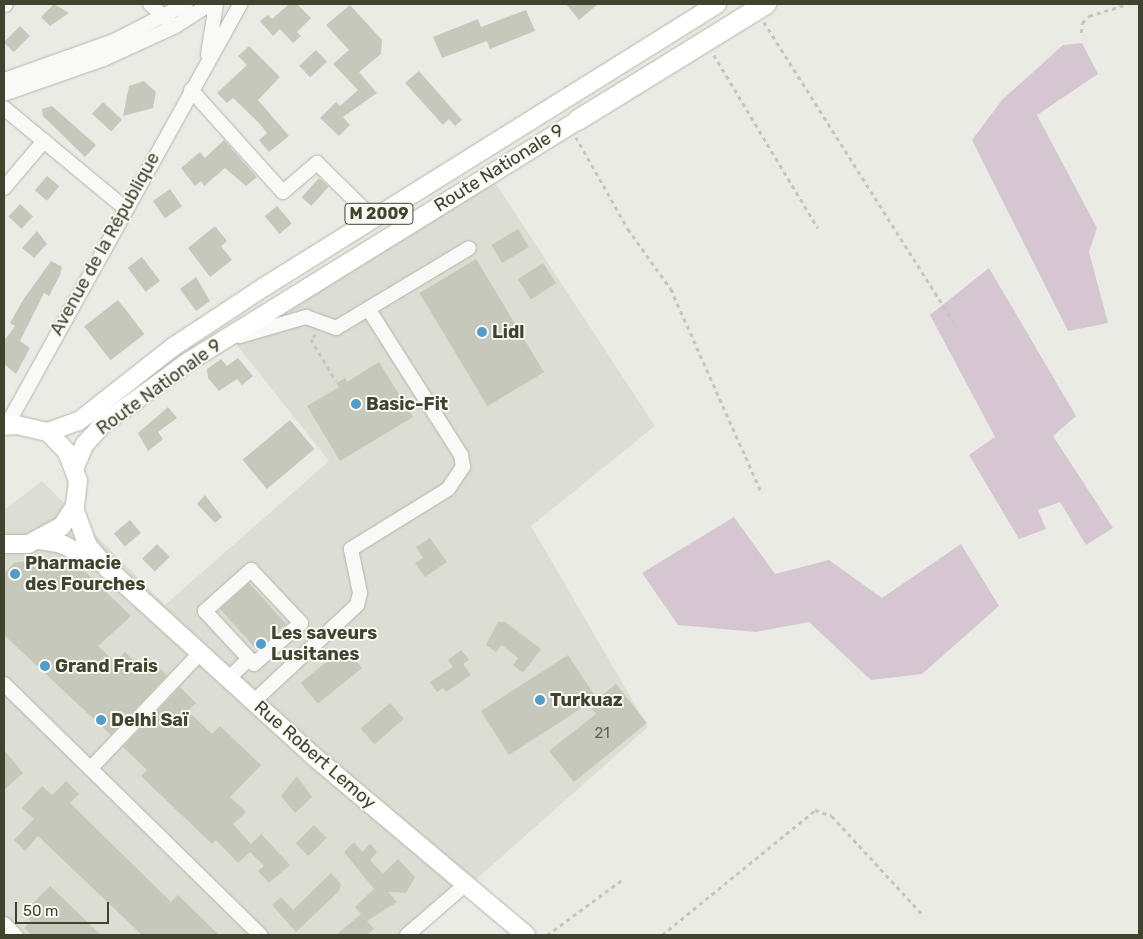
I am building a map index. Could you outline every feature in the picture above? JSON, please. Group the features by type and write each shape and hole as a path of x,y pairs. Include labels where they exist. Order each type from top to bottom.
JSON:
{"highway":[{"name":"Route Nationale 9","path":"573,122 761,7"}],"main road":[{"name":"M 2009","path":"48,432 79,421 173,347 373,218 717,4"},
{"name":"Route Nationale 9","path":"75,467 85,444 103,424 216,344 573,122"},
{"path":"4,544 39,540 62,526 74,508 75,467 48,432 6,426"},
{"name":"Rue Robert Lemoy","path":"74,508 88,546 108,569 253,702 526,935"},
{"name":"Rue Robert Lemoy","path":"39,540 62,544 108,569"}],"street":[{"path":"150,4 169,22"},
{"path":"4,94 104,60 169,22 186,4"},
{"path":"4,80 88,52 169,22 210,4"},
{"path":"206,64 216,4"},
{"name":"Avenue de la République","path":"6,426 26,394 125,208 240,4"},
{"path":"191,90 283,192 317,163 373,218"},
{"path":"4,108 125,208"},
{"path":"4,188 44,141"},
{"path":"216,344 306,317 329,330 369,310 469,248"},
{"path":"253,702 357,605 360,593 351,549 448,489 463,467 461,455 369,310"},
{"path":"251,570 301,623 254,664 248,660 206,611 251,570"},
{"path":"91,768 200,653"},
{"path":"228,679 248,660"},
{"path":"4,684 260,935"},
{"path":"407,935 466,884"},
{"path":"4,924 15,935"}],"path":[{"path":"1081,33 1082,22 1089,16 1128,4"},
{"path":"761,7 954,323"},
{"path":"706,41 818,228"},
{"path":"573,122 628,229 671,289 762,493"},
{"path":"329,330 311,338 336,381"},
{"path":"662,935 815,810 837,822 924,916"},
{"path":"547,935 623,879"}],"shaded area":[{"path":"1082,43 1098,74 1037,115 1097,228 1089,252 1108,323 1068,331 972,140 1002,100 1063,45"},
{"path":"486,169 655,426 531,526 648,727 472,883 404,935 4,935 4,510 42,481 165,605 329,461 232,339"},
{"path":"989,268 1076,416 1053,436 1113,528 1086,545 1060,502 1038,510 1046,529 1019,539 969,455 995,437 930,315"},
{"path":"734,517 775,574 829,560 882,598 961,544 999,606 922,674 871,680 809,622 756,632 678,625 642,573"}],"building":[{"path":"54,4 69,13 50,26 41,17"},
{"path":"289,4 297,4 311,18 297,32 301,36 293,43 280,29 273,36 260,21 268,15 272,19"},
{"path":"566,4 598,4 579,20"},
{"path":"350,5 382,40 381,54 359,72 377,93 343,117 350,125 339,136 320,118 336,102 340,106 358,90 333,64 349,50 326,25"},
{"path":"526,10 535,31 490,49 487,41 442,58 433,37 478,19 481,27"},
{"path":"20,26 30,36 14,52 4,42"},
{"path":"249,46 280,77 258,100 289,136 269,152 259,140 267,133 259,123 233,98 227,103 217,93 247,65 238,56"},
{"path":"316,50 327,62 310,77 299,66"},
{"path":"419,71 462,120 455,126 449,119 443,125 405,83"},
{"path":"144,81 156,92 153,108 123,116 129,86"},
{"path":"103,102 122,120 111,131 92,114"},
{"path":"52,106 96,145 85,157 43,116 42,109"},
{"path":"224,140 257,177 246,186 225,168 204,186 201,181 195,186 181,168 200,152 205,158"},
{"path":"47,176 59,186 47,201 35,191"},
{"path":"319,178 329,187 311,206 302,197"},
{"path":"170,189 182,206 165,218 153,201"},
{"path":"20,204 33,216 22,229 8,216"},
{"path":"277,206 292,224 280,234 265,216"},
{"path":"215,226 227,241 221,246 232,260 210,277 188,248"},
{"path":"518,229 529,247 502,263 491,245"},
{"path":"37,231 47,244 34,258 22,248"},
{"path":"142,257 160,281 146,292 128,268"},
{"name":"Lidl","path":"476,259 544,372 487,406 419,293"},
{"path":"51,261 62,267 60,275 49,296 44,293 20,341 30,348 16,374 4,364 4,341 15,326 10,323 23,300"},
{"path":"543,263 556,283 531,299 518,279"},
{"path":"196,277 210,301 196,311 180,289"},
{"path":"118,300 144,334 111,360 84,326"},
{"path":"238,358 253,376 242,385 237,379 219,391 208,378 207,369 221,359 227,366"},
{"path":"379,362 413,417 340,461 307,406 339,387 336,383 345,378 347,382"},
{"path":"168,407 177,418 158,432 163,439 148,451 138,433"},
{"path":"290,420 314,449 267,489 243,460"},
{"path":"205,495 222,517 215,523 197,504"},
{"path":"130,520 141,533 125,547 114,533"},
{"path":"430,538 447,562 425,577 415,563 423,558 416,547"},
{"path":"157,544 170,557 155,572 142,559"},
{"path":"49,558 76,563 131,616 98,646 115,662 125,652 141,667 149,658 167,675 111,735 4,635 4,573 14,563 28,561 38,570"},
{"path":"249,583 286,624 257,650 220,609"},
{"path":"498,622 505,622 541,649 523,673 513,665 518,658 502,645 496,652 486,645"},
{"path":"345,647 362,668 318,704 301,683"},
{"path":"461,650 469,660 463,664 471,675 446,692 443,688 437,692 430,682 453,667 448,660"},
{"path":"568,655 597,699 616,684 647,723 574,782 549,751 596,714 588,704 509,755 481,711"},
{"path":"180,687 196,703 188,711 212,734 220,726 261,765 230,797 246,812 233,824 251,844 261,834 290,865 269,883 258,871 264,866 250,852 238,863 216,840 212,844 141,776 147,770 123,747"},
{"path":"390,703 404,719 374,744 361,729"},
{"path":"4,750 23,773 4,790"},
{"path":"297,776 312,797 295,813 281,796"},
{"path":"66,781 79,794 70,803 171,902 178,895 219,935 142,935 38,836 25,851 14,840 34,819 22,808 42,786 52,795"},
{"path":"314,825 327,838 308,856 296,843"},
{"path":"354,842 362,852 370,844 377,852 370,860 383,874 398,859 415,877 406,893 388,892 397,902 367,921 355,907 374,889 344,852"},
{"path":"331,873 341,884 339,891 296,932 272,905 281,897 293,910"},
{"path":"50,886 101,935 32,935 24,928 31,921 23,913"},
{"path":"361,914 374,929 367,935 336,935"}],"place":[{"name":"Lidl","path":"482,332"},
{"name":"Basic-Fit","path":"356,404"},
{"name":"Pharmacie des Fourches","path":"15,574"},
{"name":"Les saveurs Lusitanes","path":"261,644"},
{"name":"Grand Frais","path":"45,666"},
{"name":"Turkuaz","path":"540,700"},
{"name":"Delhi Saï","path":"101,720"}]}
